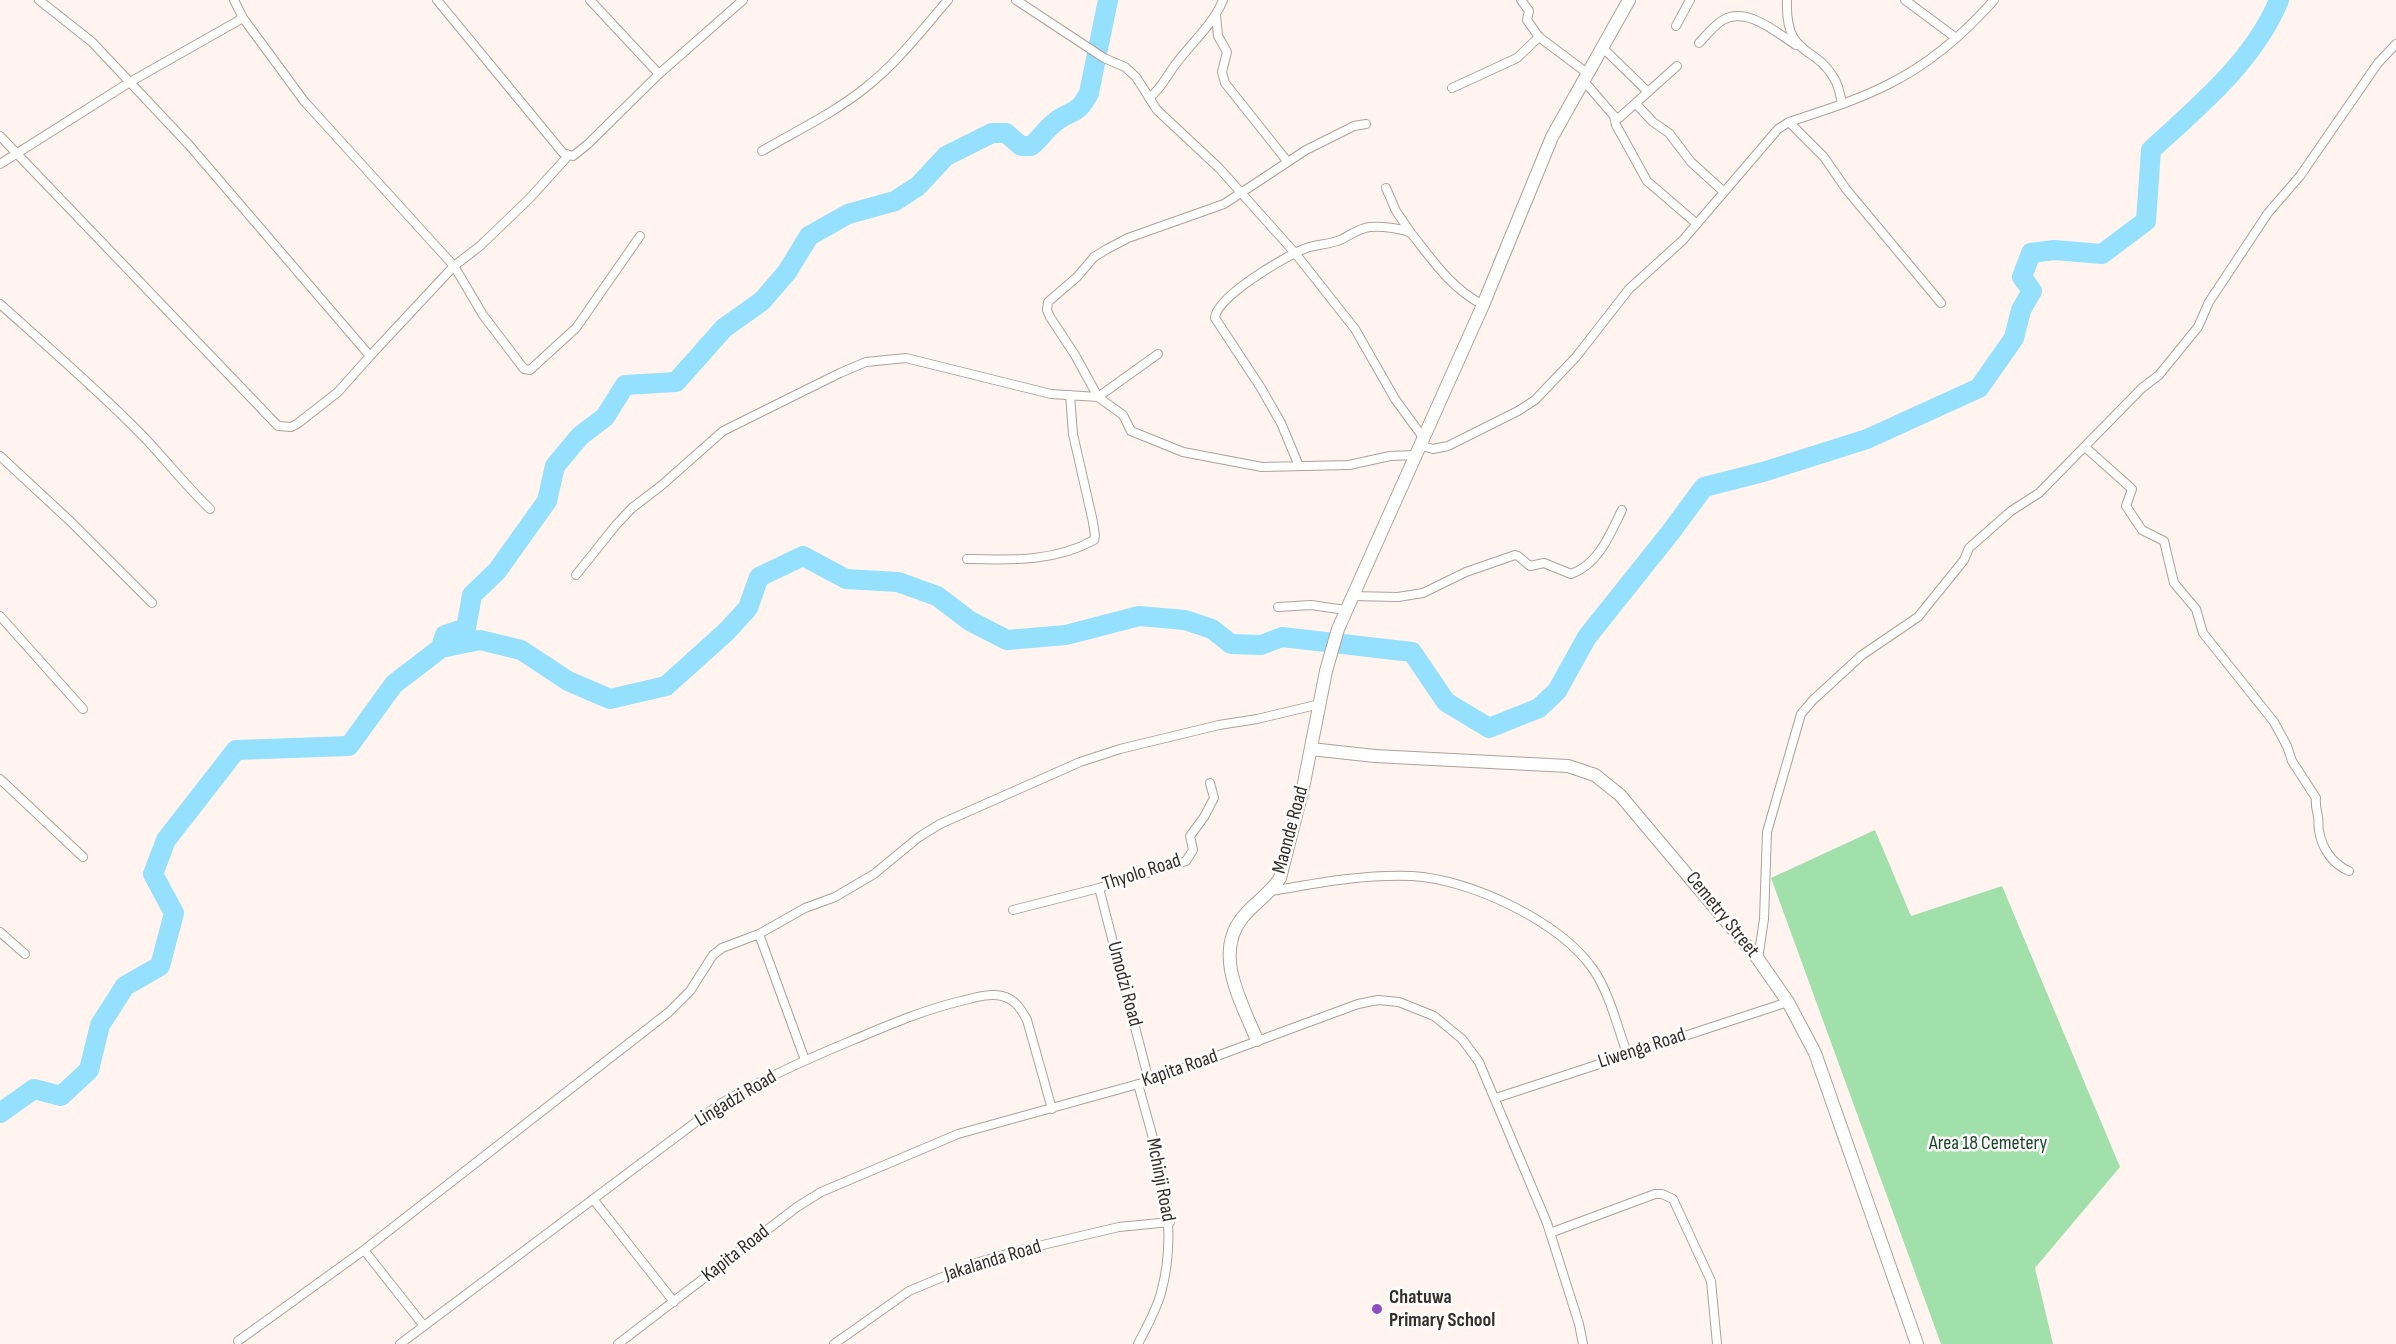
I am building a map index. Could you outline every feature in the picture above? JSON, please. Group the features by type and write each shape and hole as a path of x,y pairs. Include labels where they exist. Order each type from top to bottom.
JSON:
{"street":[{"path":"39,0 92,42 189,145 370,356"},
{"path":"234,0 243,18 304,101 454,266 483,315 524,369 530,370 576,328 640,236"},
{"path":"437,0 563,153 568,156"},
{"path":"590,0 659,74"},
{"path":"0,136 278,426 291,427 338,392 454,266 512,217 568,156 577,153 588,144 659,74 743,0"},
{"path":"762,151 824,116 866,87 910,45 948,0"},
{"path":"1016,0 1104,58 1125,67 1136,77 1157,110 1214,162 1242,193 1295,254 1359,335 1418,446"},
{"path":"1149,98 1160,89 1174,66 1216,15 1223,0"},
{"path":"1521,0 1529,11 1527,20 1539,37 1585,77 1614,116 1616,125 1647,181 1697,224"},
{"name":"Maonde Road","path":"1257,1040 1232,976 1228,953 1239,921 1272,891 1280,878 1311,749 1326,671 1338,629 1483,305 1551,138 1629,0"},
{"path":"1676,26 1690,0"},
{"path":"1787,0 1790,32 1799,47"},
{"path":"1905,0 1956,38"},
{"path":"1366,124 1354,126 1287,161 1242,193 1214,208 1136,235 1107,249 1094,257 1077,277 1048,302 1047,310 1050,317 1075,355 1098,397 1123,415 1131,431 1183,452 1262,467 1349,465 1390,456 1418,446 1433,449 1448,446 1535,400 1576,357 1629,289 1665,258 1697,224 1778,129 1789,122 1887,85 1905,75 1956,38 1994,0"},
{"path":"1216,15 1218,36 1227,52 1222,72 1225,83 1287,161"},
{"path":"1699,43 1723,20 1738,16 1759,22 1799,47 1831,74 1842,103"},
{"path":"0,164 130,82 243,18"},
{"path":"1452,88 1517,58 1539,37"},
{"path":"1758,959 1764,919 1767,832 1801,714 1862,655 1918,617 1964,560 1969,548 2011,511 2039,493 2142,388 2159,375 2198,327 2209,303 2268,213 2295,183 2378,63 2396,44"},
{"path":"1602,46 1648,93"},
{"path":"1614,116 1622,117 1677,66"},
{"path":"1636,104 1657,126 1669,133 1691,162 1724,192"},
{"path":"1789,122 1824,157 1846,189 1941,303"},
{"path":"1386,188 1396,211 1448,281 1466,296 1483,305"},
{"path":"1299,466 1281,423 1215,318 1215,313 1244,285 1309,247 1339,240 1369,227 1404,230 1411,233"},
{"path":"0,304 135,428 210,509"},
{"path":"576,575 632,508 662,485 723,431 866,362 906,358 1051,394 1098,397 1158,354"},
{"path":"967,559 1017,560 1057,555 1094,540 1093,522 1073,434 1070,395"},
{"path":"2085,447 2132,489 2126,506 2142,530 2164,541 2174,583 2196,609 2203,633 2274,722 2292,761 2316,798 2318,830 2324,850 2342,868 2349,871"},
{"path":"0,456 70,521 152,603"},
{"path":"1352,596 1398,597 1423,593 1466,572 1515,555 1530,566 1544,563 1571,574 1586,566 1595,557 1605,544 1622,510"},
{"path":"1278,607 1311,605 1346,610"},
{"path":"0,616 83,709"},
{"path":"238,1341 364,1250 669,1012 690,991 713,955 722,948 759,934 805,908 835,897 864,880 919,837 940,824 1080,762 1164,737 1320,704"},
{"name":"Cemetry Street","path":"1311,749 1375,756 1568,766 1595,775 1620,795 1758,959 1788,1002 1815,1053 1917,1344"},
{"path":"0,779 83,857"},
{"name":"Thyolo Road","path":"1013,910 1099,888 1186,861 1193,850 1190,836 1214,798 1210,783"},
{"path":"1272,891 1364,877 1415,876 1467,888 1528,913 1562,937 1593,969 1602,985 1627,1053"},
{"name":"Umodzi Road","path":"1099,888 1149,1081"},
{"path":"0,932 25,954"},
{"path":"759,934 805,1060"},
{"name":"Lingadzi Road","path":"400,1344 720,1104 805,1060 931,1009 988,995 1011,999 1021,1008 1027,1020 1052,1109"},
{"name":"Kapita Road","path":"618,1344 796,1207 821,1192 973,1129 1149,1081 1358,1004 1378,1000 1399,1002 1434,1016 1462,1039 1479,1062 1496,1098 1550,1233 1579,1324 1583,1344"},
{"name":"Liwenga Road","path":"1496,1098 1627,1053 1788,1002"},
{"name":"Mchinji Road","path":"1138,1084 1161,1171 1170,1222 1170,1240 1161,1294 1154,1314 1138,1344"},
{"path":"1550,1233 1655,1194 1673,1199 1711,1281 1717,1344"},
{"path":"593,1199 674,1302"},
{"name":"Jakalanda Road","path":"834,1344 909,1291 976,1263 1119,1227 1170,1222"},
{"path":"364,1250 424,1326"}],"green space":[{"name":"Area 18 Cemetery","path":"1875,830 1911,916 2002,886 2120,1167 2035,1268 2053,1344 1941,1344 1771,878"}],"waterway":[{"path":"441,647 445,635 466,628 472,595 497,571 547,501 555,466 580,436 605,417 625,385 676,382 724,328 762,301 787,272 809,236 848,214 895,201 918,186 946,156 992,133 1006,133 1021,146 1031,146 1054,123 1077,109 1085,101 1089,93 1108,0"},
{"path":"0,1113 34,1089 61,1096 89,1070 100,1025 125,986 160,966 174,913 153,874 166,840 236,750 349,746 394,684 441,648 480,640 521,650 568,681 610,699 666,686 727,631 748,608 759,577 803,556 846,579 898,582 937,596 970,621 1007,640 1066,635 1139,616 1185,620 1212,629 1231,644 1261,645 1282,637 1412,652 1446,702 1489,728 1539,708 1557,691 1587,637 1704,487 1763,472 1867,439 1979,388 2014,338 2021,310 2032,291 2022,277 2031,253 2054,250 2102,254 2146,221 2151,150 2206,99 2240,63 2255,43 2279,0"}],"place":[{"name":"Chatuwa Primary School","path":"1377,1309"}]}
